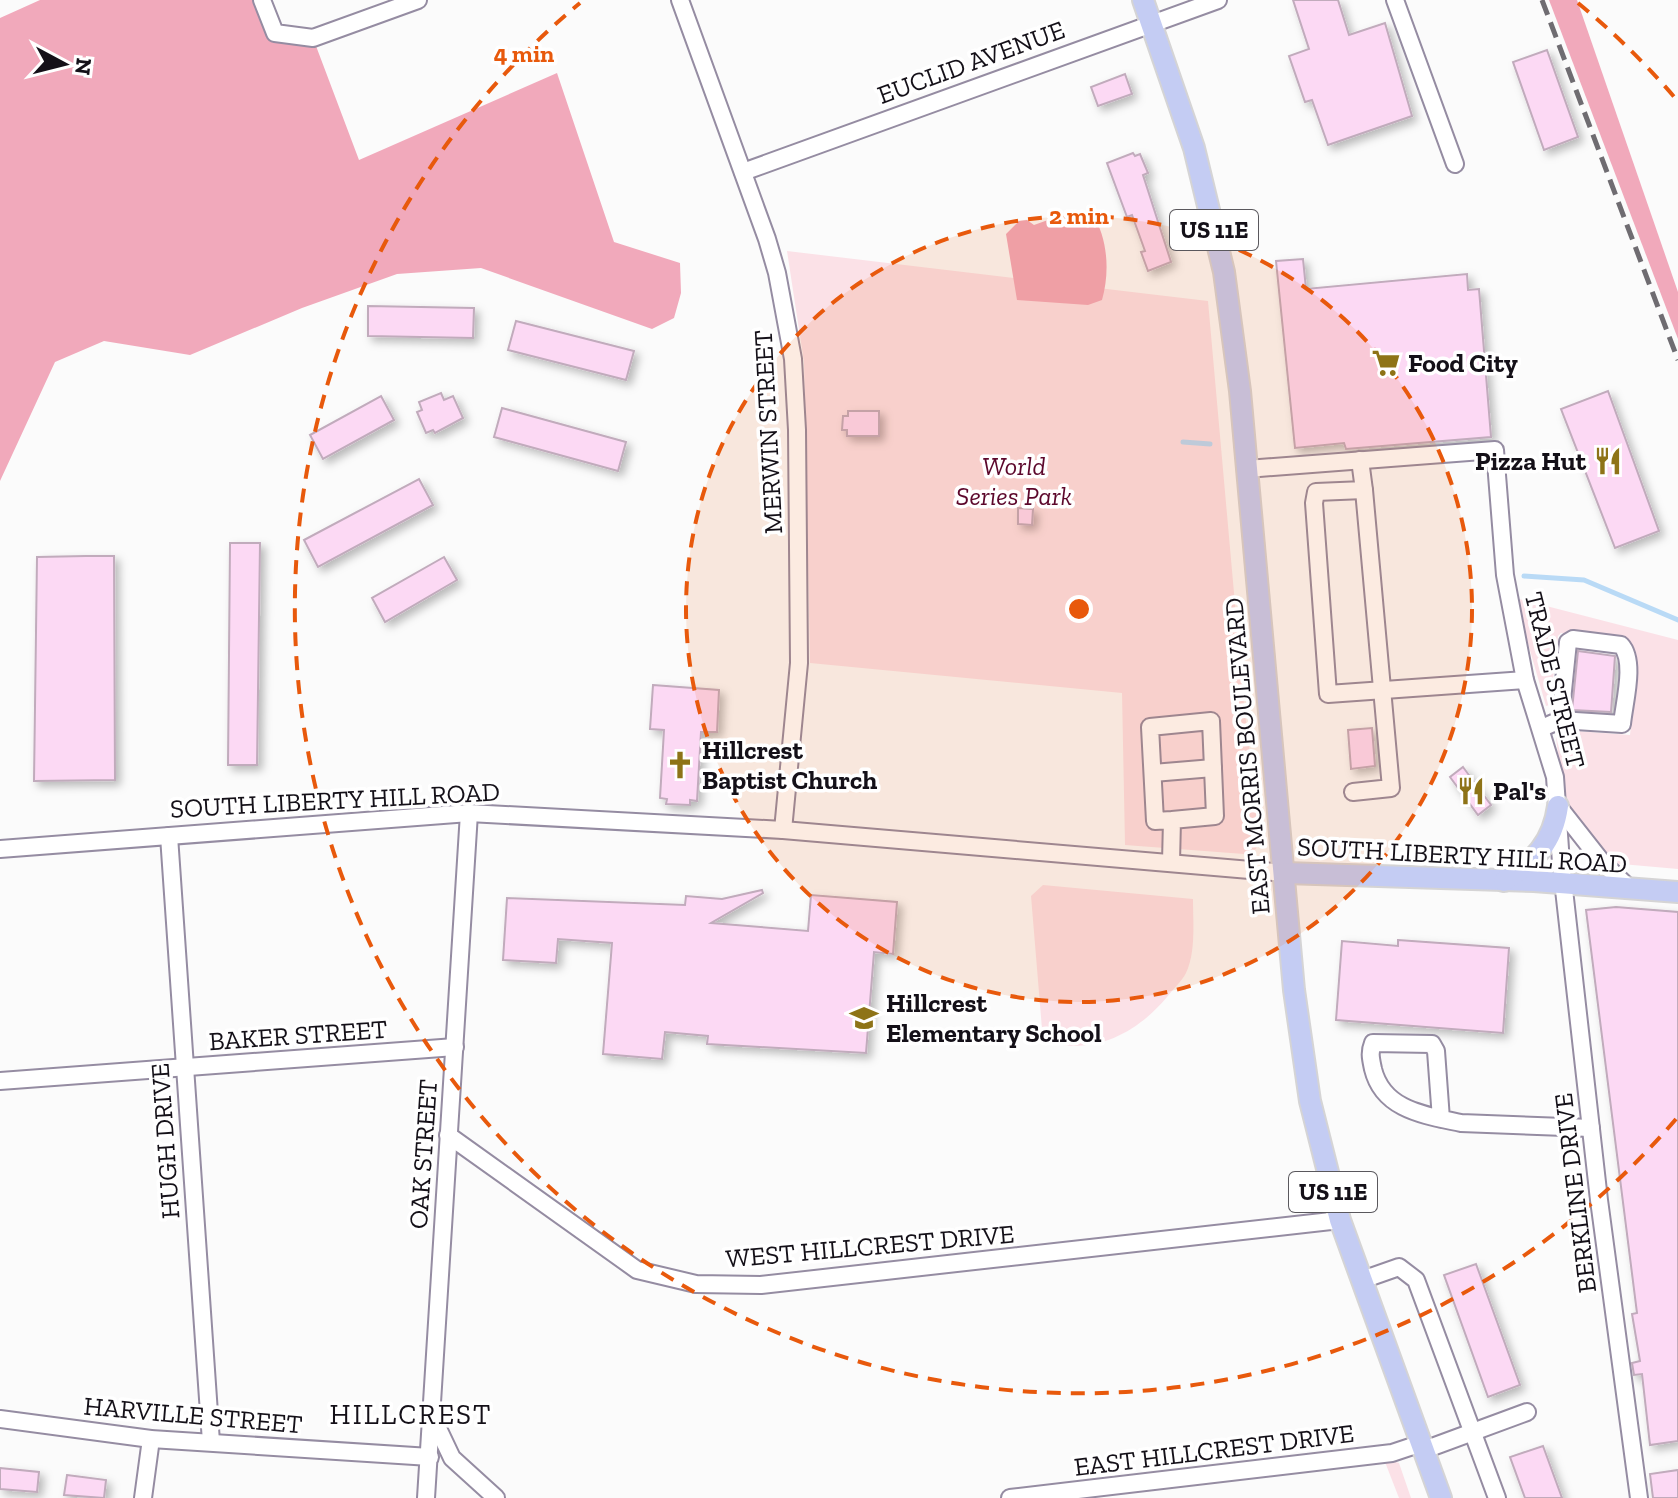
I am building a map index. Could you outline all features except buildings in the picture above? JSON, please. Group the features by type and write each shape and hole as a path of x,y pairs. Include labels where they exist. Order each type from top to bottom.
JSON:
{"main road":[{"name":"EAST MORRIS BOULEVARD","path":"1143,0 1194,148 1224,272 1247,469 1294,990 1310,1101 1340,1220 1441,1498"},
{"path":"1504,881 1530,863 1548,841 1558,806"},
{"name":"SOUTH LIBERTY HILL ROAD","path":"1285,873 1563,883 1678,892"}],"street":[{"path":"262,0 275,33 313,38 418,0"},
{"name":"MERWIN STREET","path":"680,0 777,273 793,359 799,663 783,830"},
{"name":"EUCLID AVENUE","path":"743,172 1089,44 1151,26 1218,0"},
{"path":"1395,0 1455,164"},
{"name":"TRADE STREET","path":"1247,469 1495,450 1505,575 1525,680 1555,777 1563,883"},
{"path":"1353,792 1391,788 1360,460"},
{"path":"1364,490 1316,492 1314,503 1328,694 1525,680"},
{"path":"1542,728 1560,720 1622,724 1627,651 1621,645 1573,639 1568,642 1560,720"},
{"path":"1211,721 1215,816 1155,821 1153,773 1150,727 1211,721"},
{"path":"1153,773 1213,768"},
{"path":"1558,806 1602,862 1630,889"},
{"name":"SOUTH LIBERTY HILL ROAD","path":"0,849 469,813 783,830 1285,873"},
{"name":"OAK STREET","path":"426,1498 469,813"},
{"path":"1171,862 1172,820"},
{"name":"HUGH DRIVE","path":"169,836 211,1442"},
{"name":"BERKLINE DRIVE","path":"1563,883 1639,1498"},
{"path":"1441,1119 1436,1051 1432,1044 1373,1043 1371,1059 1378,1087 1386,1096 1419,1113 1441,1119 1461,1123 1591,1128"},
{"name":"BAKER STREET","path":"0,1081 455,1047"},
{"name":"WEST HILLCREST DRIVE","path":"448,1135 637,1270 696,1284 761,1285 1340,1220"},
{"path":"1362,1280 1399,1267 1416,1280 1497,1498"},
{"name":"EAST HILLCREST DRIVE","path":"1010,1498 1392,1453 1472,1432 1527,1412"},
{"name":"HARVILLE STREET","path":"0,1419 151,1439 430,1457"},
{"path":"433,1419 452,1458 496,1498"},
{"path":"143,1498 151,1439"}],"green space":[{"name":"World Series Park","path":"787,251 1208,301 1244,705 1260,836 1256,849 1244,854 1125,845 1122,693 810,663 804,362"},
{"path":"1519,599 1678,640 1678,869 1610,863 1565,806 1556,738 1563,730 1630,735 1637,681 1634,656 1628,645 1619,636 1561,633 1558,636 1550,705 1546,706 1523,626"},
{"path":"1043,885 1193,899 1193,946 1186,973 1154,1010 1127,1032 1095,1044 1079,1046 1043,1041 1031,896"},
{"path":"1385,1462 1399,1463 1411,1498 1399,1498"}],"shaded area":[{"path":"40,0 262,0 275,33 313,38 359,160 557,73 614,242 680,263 681,293 674,318 652,329 481,268 397,274 302,308 190,355 104,341 55,362 0,481 0,18"},
{"path":"1549,0 1577,0 1678,292 1678,339"},
{"path":"1073,211 1092,213 1101,233 1107,267 1102,300 1088,305 1017,300 1006,234 1019,221 1027,220 1034,225"}],"waterway":[{"path":"1183,442 1210,444"},
{"path":"1524,576 1584,580 1678,620"}],"railway":[{"path":"1542,0 1678,360"}],"place":[{"name":"Food City","path":"1386,363"},
{"name":"Pizza Hut","path":"1608,461"},
{"name":"Hillcrest Baptist Church","path":"680,765"},
{"name":"Pal's","path":"1471,791"},
{"name":"Hillcrest Elementary School","path":"864,1018"}],"district":[{"name":"HILLCREST","path":"411,1414"}]}
